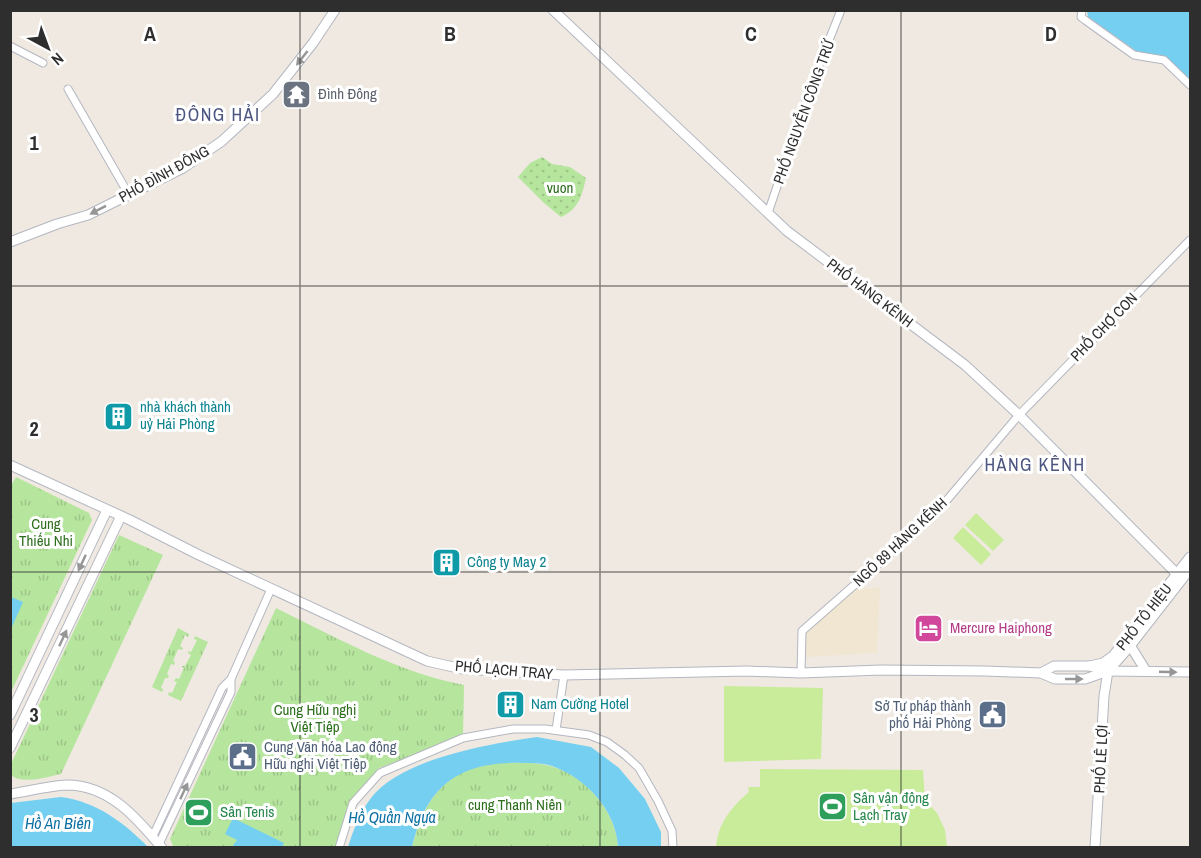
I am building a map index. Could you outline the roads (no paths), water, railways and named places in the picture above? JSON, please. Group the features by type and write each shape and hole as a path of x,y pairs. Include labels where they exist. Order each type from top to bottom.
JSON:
{"main road":[{"name":"PHỐ ĐÌNH ĐÔNG","path":"10,242 88,215 183,168 222,141 273,94 313,43 335,10"},
{"name":"PHỐ HÀNG KÊNH","path":"553,10 787,231 955,357 1019,415 1180,576"},
{"name":"PHỐ LẠCH TRAY","path":"10,465 427,661 462,669 564,675 881,670 1041,673 1055,679 1085,679 1108,671"},
{"path":"10,715 107,510"},
{"path":"10,748 121,516"},
{"name":"PHỐ TÔ HIỆU","path":"1108,671 1180,576 1191,557"},
{"name":"PHỐ TÔ HIỆU","path":"1180,576 1191,569"},
{"name":"PHỐ TÔ HIỆU","path":"1089,666 1103,663 1129,643"},
{"path":"1129,643 1146,671"},
{"path":"40,654 52,660"},
{"name":"PHỐ LẠCH TRAY","path":"1041,673 1054,666 1089,666 1108,671"},
{"path":"1108,671 1191,672"},
{"name":"PHỐ LÊ LỢI","path":"1095,848 1104,696 1108,671"},
{"path":"10,794 65,785 81,786 104,794 122,805 161,846"}],"street":[{"name":"PHỐ NGUYỄN CÔNG TRỨ","path":"768,213 812,83 841,10"},
{"path":"1082,10 1081,17 1134,55 1164,60 1191,85"},
{"path":"10,46 43,63"},
{"path":"68,89 129,195"},
{"name":"PHỐ CHỢ CON","path":"1019,415 1191,240"},
{"name":"NGÕ 89 HÀNG KÊNH","path":"801,673 802,632 941,507 1019,415"},
{"path":"153,836 222,688 231,679 271,589"},
{"path":"556,730 564,675"},
{"path":"161,846 231,692 231,679"},
{"path":"339,848 353,803 380,773 463,738 513,729 556,730 589,735 607,742 626,755 639,768 658,801 672,831 672,848"},
{"path":"200,735 209,739"},
{"path":"183,770 192,774"}],"water":[{"path":"1087,11 1190,11 1190,81 1169,59 1136,51 1088,17"},
{"path":"11,597 23,602 11,629"},
{"name":"Hồ Quần Ngựa","path":"537,737 591,747 619,768 645,799 661,832 661,847 618,847 612,820 597,797 587,787 565,771 552,766 538,763 512,763 478,767 448,782 434,796 425,810 412,847 348,847 367,803 385,784 403,773 448,755"},
{"name":"Hồ An Biên","path":"61,797 86,803 109,814 148,847 11,847 11,803"},
{"path":"233,818 284,843 282,847 232,847 237,840 225,834"}],"place":[{"name":"Đình Đông","path":"297,94"},
{"name":"nhà khách thành uỷ Hải Phòng","path":"119,416"},
{"name":"Công ty May 2","path":"446,562"},
{"name":"Mercure Haiphong","path":"929,628"},
{"name":"Nam Cường Hotel","path":"510,704"},
{"name":"Sở Tư pháp thành phố Hải Phòng","path":"992,715"},
{"name":"Cung Văn hóa Lao động Hữu nghị Việt Tiệp","path":"243,756"},
{"name":"Sân vận động Lạch Tray","path":"832,807"},
{"name":"Sân Tenis","path":"199,812"}],"district":[{"name":"ĐÔNG HẢI","path":"218,115"},
{"name":"HÀNG KÊNH","path":"1035,465"}],"park label":[{"name":"vuon","path":"560,188"},
{"name":"Cung Thiếu Nhi","path":"46,532"},
{"name":"Cung Hữu nghị Việt Tiệp","path":"315,718"},
{"name":"cung Thanh Niên","path":"515,805"}]}
